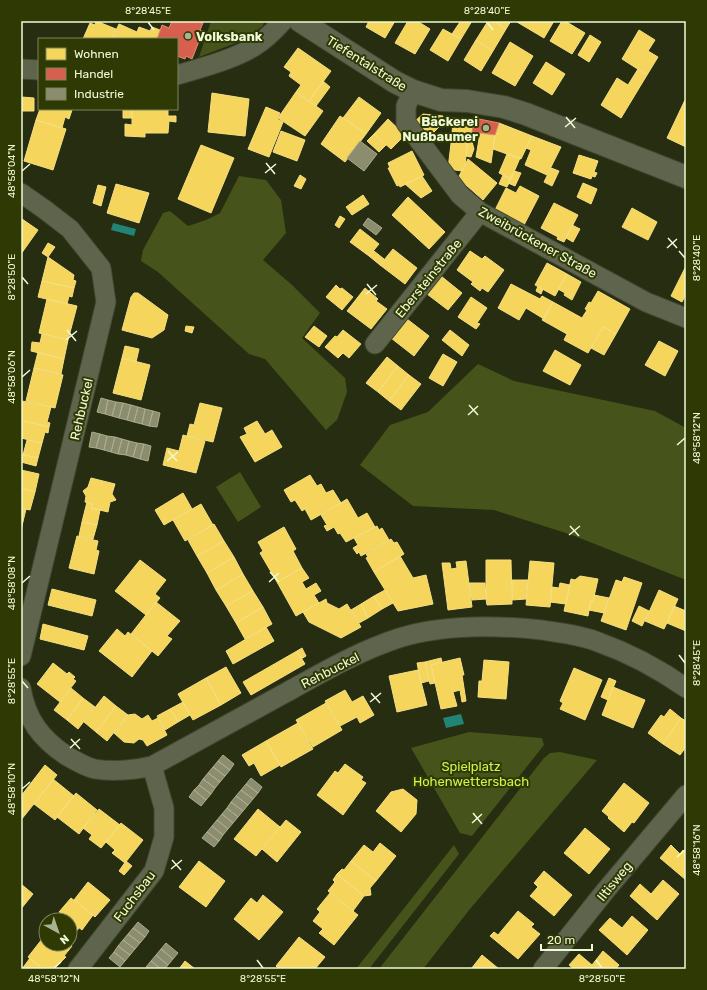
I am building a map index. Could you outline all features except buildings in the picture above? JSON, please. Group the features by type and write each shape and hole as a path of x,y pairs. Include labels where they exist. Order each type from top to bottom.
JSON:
{"street":[{"path":"178,75 229,58 255,46 283,21"},
{"name":"Tiefentalstraße","path":"300,21 395,82 413,91 441,100 467,101 504,107 686,177"},
{"name":"Zweibrückener Straße","path":"413,91 406,106 406,123 460,195 480,212 646,302 686,318"},
{"name":"Rehbuckel","path":"21,193 70,229 101,268 106,302 21,656"},
{"name":"Ebersteinstraße","path":"375,344 480,212"},
{"name":"Rehbuckel","path":"21,688 25,705 26,725 40,733 55,748 80,763 95,769 110,770 132,770 152,766 345,661 399,638 436,630 477,627 514,627 561,633 597,641 652,666 686,688"},
{"name":"Fuchsbau","path":"78,969 154,871 163,843 164,808 152,766"},
{"name":"Iltisweg","path":"543,969 606,890 686,795"}],"green space":[{"path":"211,21 264,21 263,26 241,41 199,57"},
{"path":"239,176 266,180 281,200 286,233 263,260 291,284 320,313 302,338 345,378 347,392 337,420 326,430 265,359 249,354 158,272 141,261 143,250 163,213 170,211 188,226 206,220 220,213"},
{"path":"478,364 514,381 655,411 686,428 686,580 572,535 494,510 413,506 360,465 390,425 428,412"},
{"path":"240,472 261,507 238,522 216,487"},
{"name":"Spielplatz Hohenwettersbach","path":"469,732 542,738 544,745 472,836 460,833 411,748"},
{"path":"560,752 597,760 470,909 423,969 379,969 544,758 550,753"},
{"path":"454,845 459,854 369,969 356,969"}],"water":[{"path":"113,223 136,229 134,236 111,230"},
{"path":"461,714 464,724 446,728 443,718"}],"place":[{"name":"Volksbank","path":"188,36"},
{"name":"Bäckerei Nußbaumer","path":"486,128"}]}
